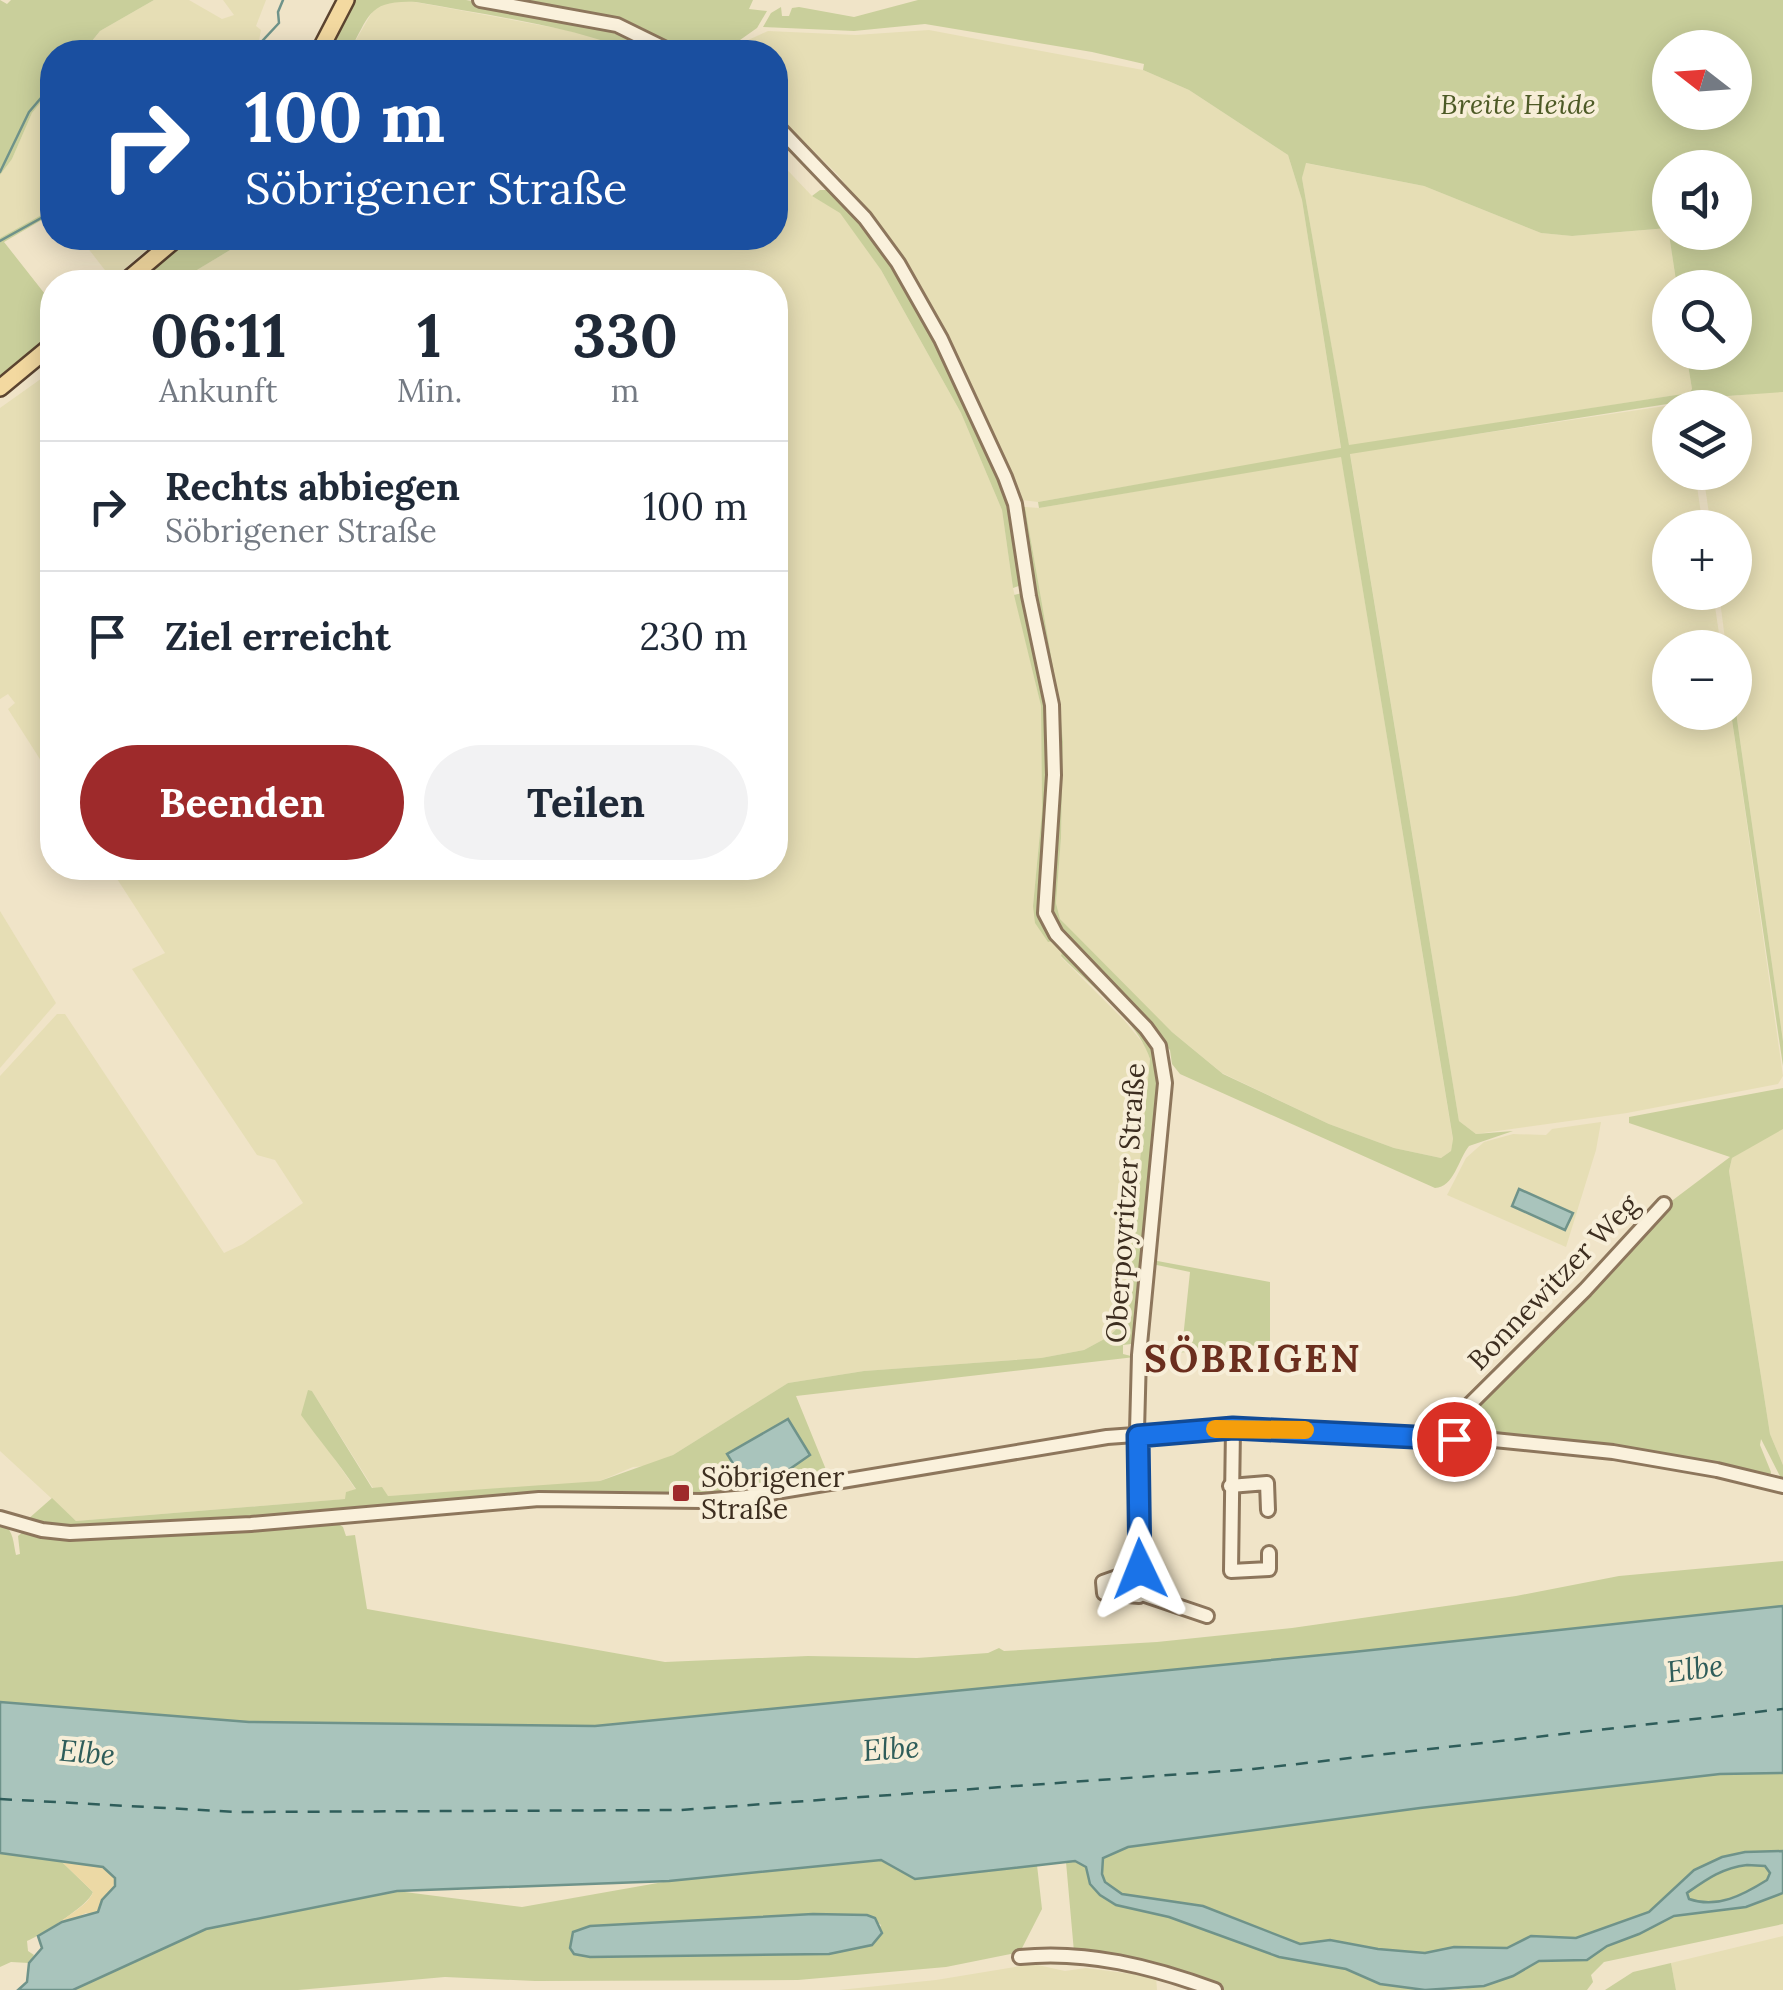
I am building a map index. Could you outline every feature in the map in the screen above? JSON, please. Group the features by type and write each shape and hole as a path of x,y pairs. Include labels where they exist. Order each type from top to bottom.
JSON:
{"main road":[{"path":"325,40 346,0"},
{"path":"139,270 163,250"},
{"path":"0,388 40,355"}],"street":[{"path":"480,0 617,25 648,40"},
{"name":"Oberpoyritzer Straße","path":"788,138 865,218 905,275 941,339 1015,504 1028,596 1052,705 1054,776 1045,913 1068,948 1160,1046 1165,1069 1139,1354 1142,1594"},
{"name":"Bonnewitzer Weg","path":"1436,1438 1585,1290 1664,1204"},
{"path":"1233,1428 1231,1571 1269,1570 1269,1553"},
{"path":"0,1518 70,1533 269,1522 539,1499 746,1497 1107,1437 1233,1428 1613,1452 1783,1486"},
{"path":"1268,1464 1268,1510"},
{"path":"1230,1486 1266,1483"},
{"path":"1140,1569 1103,1582 1104,1593 1142,1594 1207,1616"},
{"path":"1020,1957 1064,1956 1147,1967 1215,1990"}],"shaded area":[{"path":"154,0 189,0 222,19 234,15 223,0 266,0 256,26 261,30 259,40 93,40 100,31"},
{"path":"391,0 415,2 605,40 356,40 375,7"},
{"path":"929,30 1143,70 1189,90 1288,155 1302,200 1341,449 1038,502 1022,500 984,411 927,297 838,175 788,126 788,40 748,40 768,31 856,35"},
{"path":"40,103 40,216 0,238 0,175 12,159"},
{"path":"1305,163 1424,186 1541,233 1572,236 1652,229 1652,250 1671,250 1674,270 1652,270 1652,370 1689,370 1692,389 1652,390 1652,399 1349,446 1302,178"},
{"path":"788,171 812,196 840,212 881,270 961,413 1002,510 1013,588 1041,706 1042,811 1033,906 1062,952 1061,957 1124,1020 1146,1047 1150,1059 1124,1322 1108,1337 1084,1350 1041,1358 864,1371 788,1383 673,1455 600,1481 388,1496 373,1488 312,1391 312,1426 356,1490 346,1492 346,1499 76,1521 0,1451 0,1076 57,1014 65,1014 224,1253 303,1203 275,1160 257,1155 132,969 165,953 118,880 788,880 788,270 197,270 230,250 788,250"},
{"path":"89,250 146,250 123,270 105,270"},
{"path":"40,380 40,759 8,709 15,703 8,694 0,699 0,408"},
{"path":"1783,392 1783,1041 1739,730 1752,730 1752,630 1724,630 1721,610 1752,610 1752,510 1708,510 1706,490 1752,490 1752,394"},
{"path":"1652,408 1652,490 1698,490 1700,510 1652,510 1652,610 1716,610 1718,630 1652,630 1652,730 1733,730 1783,1076 1778,1084 1627,1113 1476,1134 1459,1121 1350,453"},
{"path":"1341,456 1453,1140 1451,1151 1441,1158 1394,1148 1329,1124 1222,1073 1106,969 1060,919 1056,903 1063,741 1025,507 1039,508"},
{"path":"0,911 56,1003 0,1068"},
{"path":"1601,1122 1566,1247 1447,1195 1466,1158 1484,1142 1513,1134 1546,1135 1552,1129"},
{"path":"1780,1128 1783,1465 1770,1434 1729,1171 1732,1158"},
{"path":"1783,1936 1783,1990 1676,1990 1671,1963"},
{"path":"1033,1964 1065,1971 1086,1968 1156,1977 1157,1990 839,1990 936,1980"}],"green space":[{"path":"0,0 7,4 11,0 154,0 100,31 93,40 40,40 40,103 0,175"},
{"path":"351,0 466,0 603,24 639,40 601,40 549,27 400,2 372,12 356,40 331,40"},
{"path":"498,0 753,0 749,9 767,11 757,28 740,40 656,40 643,28"},
{"name":"Breite Heide","path":"918,0 1783,0 1783,392 1691,390 1689,370 1752,370 1752,270 1674,270 1671,250 1752,250 1752,150 1652,150 1652,229 1572,236 1541,233 1424,186 1306,163 1302,178 1349,445 1652,399 1652,406 1350,454 1459,1121 1476,1134 1513,1131 1469,1146 1447,1183 1435,1188 1180,1074 1172,1064 1170,1050 1069,945 1047,905 1058,829 1058,742 1033,593 1033,568 1019,506 1025,507 1063,741 1056,903 1060,919 1172,1032 1223,1074 1329,1124 1394,1148 1441,1158 1451,1151 1453,1139 1341,457 1039,508 1038,502 1341,448 1302,200 1288,155 1189,90 1143,70 1144,64 925,24 854,31 763,27 771,13 781,7 782,16 789,16 792,8 854,17"},
{"path":"820,190 834,190 895,264 938,341 1011,506 1024,577 1021,585 1013,588 1002,510 961,413 881,270 840,213 812,196"},
{"path":"40,216 40,221 4,242 40,288 40,349 0,382 0,238"},
{"path":"170,250 230,250 197,270 146,270"},
{"path":"1022,593 1045,678 1052,742 1042,915 1144,1031 1161,1062 1137,1338 1123,1345 1123,1354 1135,1357 796,1396 829,1477 725,1493 590,1491 72,1527 27,1520 52,1498 76,1521 345,1499 346,1492 356,1489 301,1415 308,1390 372,1488 382,1487 388,1496 600,1481 673,1455 788,1383 864,1371 1041,1358 1084,1350 1108,1337 1124,1322 1150,1059 1135,1030 1061,956 1062,952 1053,941 1048,942 1035,923 1033,906 1042,811 1041,706 1014,595"},
{"path":"1734,730 1739,730 1783,1041 1783,1066"},
{"path":"1783,1088 1783,1129 1732,1158 1729,1171 1770,1434 1783,1465 1783,1482 1761,1439 1770,1477 1651,1454 1452,1435 1447,1431 1665,1206 1730,1157 1629,1123 1629,1117"},
{"path":"1152,1260 1270,1282 1270,1344 1144,1356 1144,1352 1182,1348 1190,1272 1152,1264"},
{"path":"334,1521 343,1527 346,1536 355,1535 367,1609 665,1662 808,1656 917,1658 988,1653 999,1648 1004,1651 1157,1642 1292,1628 1516,1596 1619,1576 1783,1561 1783,1606 595,1726 249,1722 0,1702 0,1522 10,1532 16,1555 20,1554 18,1536 24,1531"},
{"path":"1783,1773 1783,1851 1722,1857 1694,1870 1649,1912 1575,1938 1531,1936 1507,1948 1454,1947 1425,1953 1331,1940 1301,1944 1231,1916 1122,1894 1105,1882 1102,1874 1103,1857 1128,1847 1720,1774"},
{"path":"0,1853 60,1860 93,1892 75,1911 27,1941 28,1951 34,1955 29,1963 11,1962 0,1967"},
{"path":"881,1860 915,1879 1037,1865 1042,1909 1020,1952 946,1967 798,1980 535,1981 445,1977 298,1990 73,1990 206,1929 397,1891 522,1907 669,1881","holes":["813,1914 867,1915 881,1925 872,1945 829,1954 590,1957 579,1929"]},
{"path":"1075,1861 1086,1867 1090,1884 1116,1905 1346,1969 1380,1984 1425,1990 1224,1990 1171,1970 1074,1952 1066,1862"},
{"path":"1747,1865 1765,1866 1770,1873 1767,1880 1720,1901 1689,1899 1687,1893 1708,1879"},
{"path":"1783,1893 1783,1924 1604,1962 1591,1975 1593,1982 1587,1990 1429,1990 1464,1989 1513,1976 1539,1961 1587,1960 1607,1946 1674,1916 1746,1907"},
{"path":"1671,1963 1676,1990 1605,1990 1633,1972"}],"sand":[{"path":"60,1860 104,1867 115,1878 112,1893 102,1900 98,1912 86,1913 52,1929 93,1892"}],"water":[{"path":"1519,1189 1573,1213 1565,1230 1512,1206"},
{"path":"788,1419 810,1455 784,1473 742,1478 727,1454"},
{"name":"Elbe","path":"1783,1606 1783,1773 1720,1774 1128,1847 1103,1858 1105,1882 1122,1894 1203,1906 1300,1944 1330,1940 1425,1953 1454,1947 1507,1948 1531,1936 1576,1938 1649,1912 1694,1870 1745,1852 1783,1851 1783,1893 1746,1907 1674,1916 1607,1946 1587,1960 1539,1961 1484,1986 1425,1990 1380,1984 1346,1969 1279,1957 1169,1917 1116,1905 1100,1895 1090,1884 1086,1867 1075,1861 915,1879 881,1860 669,1881 397,1891 206,1929 73,1990 18,1990 27,1982 29,1963 42,1948 38,1936 62,1922 98,1912 102,1900 115,1886 115,1878 103,1867 0,1853 0,1702 249,1722 595,1726","holes":["1738,1866 1765,1866 1770,1873 1767,1880 1739,1895 1710,1902 1689,1899 1687,1893 1722,1871"]},
{"path":"813,1914 867,1915 875,1918 882,1933 872,1945 829,1954 590,1957 574,1954 570,1948 573,1932 590,1926"}],"waterway":[{"path":"263,40 279,23 283,0"},
{"path":"0,172 29,112 40,99"},
{"path":"0,241 40,219"}],"ferry route":[{"path":"0,1799 238,1812 680,1810 1253,1769 1783,1709"}],"slow traffic":[{"path":"1215,1429 1305,1430"}],"place":[{"name":"Söbrigener Straße","path":"681,1493"}],"district":[{"name":"SÖBRIGEN","path":"1253,1359"}],"route":[{"path":"1140,1569 1138,1436 1233,1428 1454,1439"}]}
